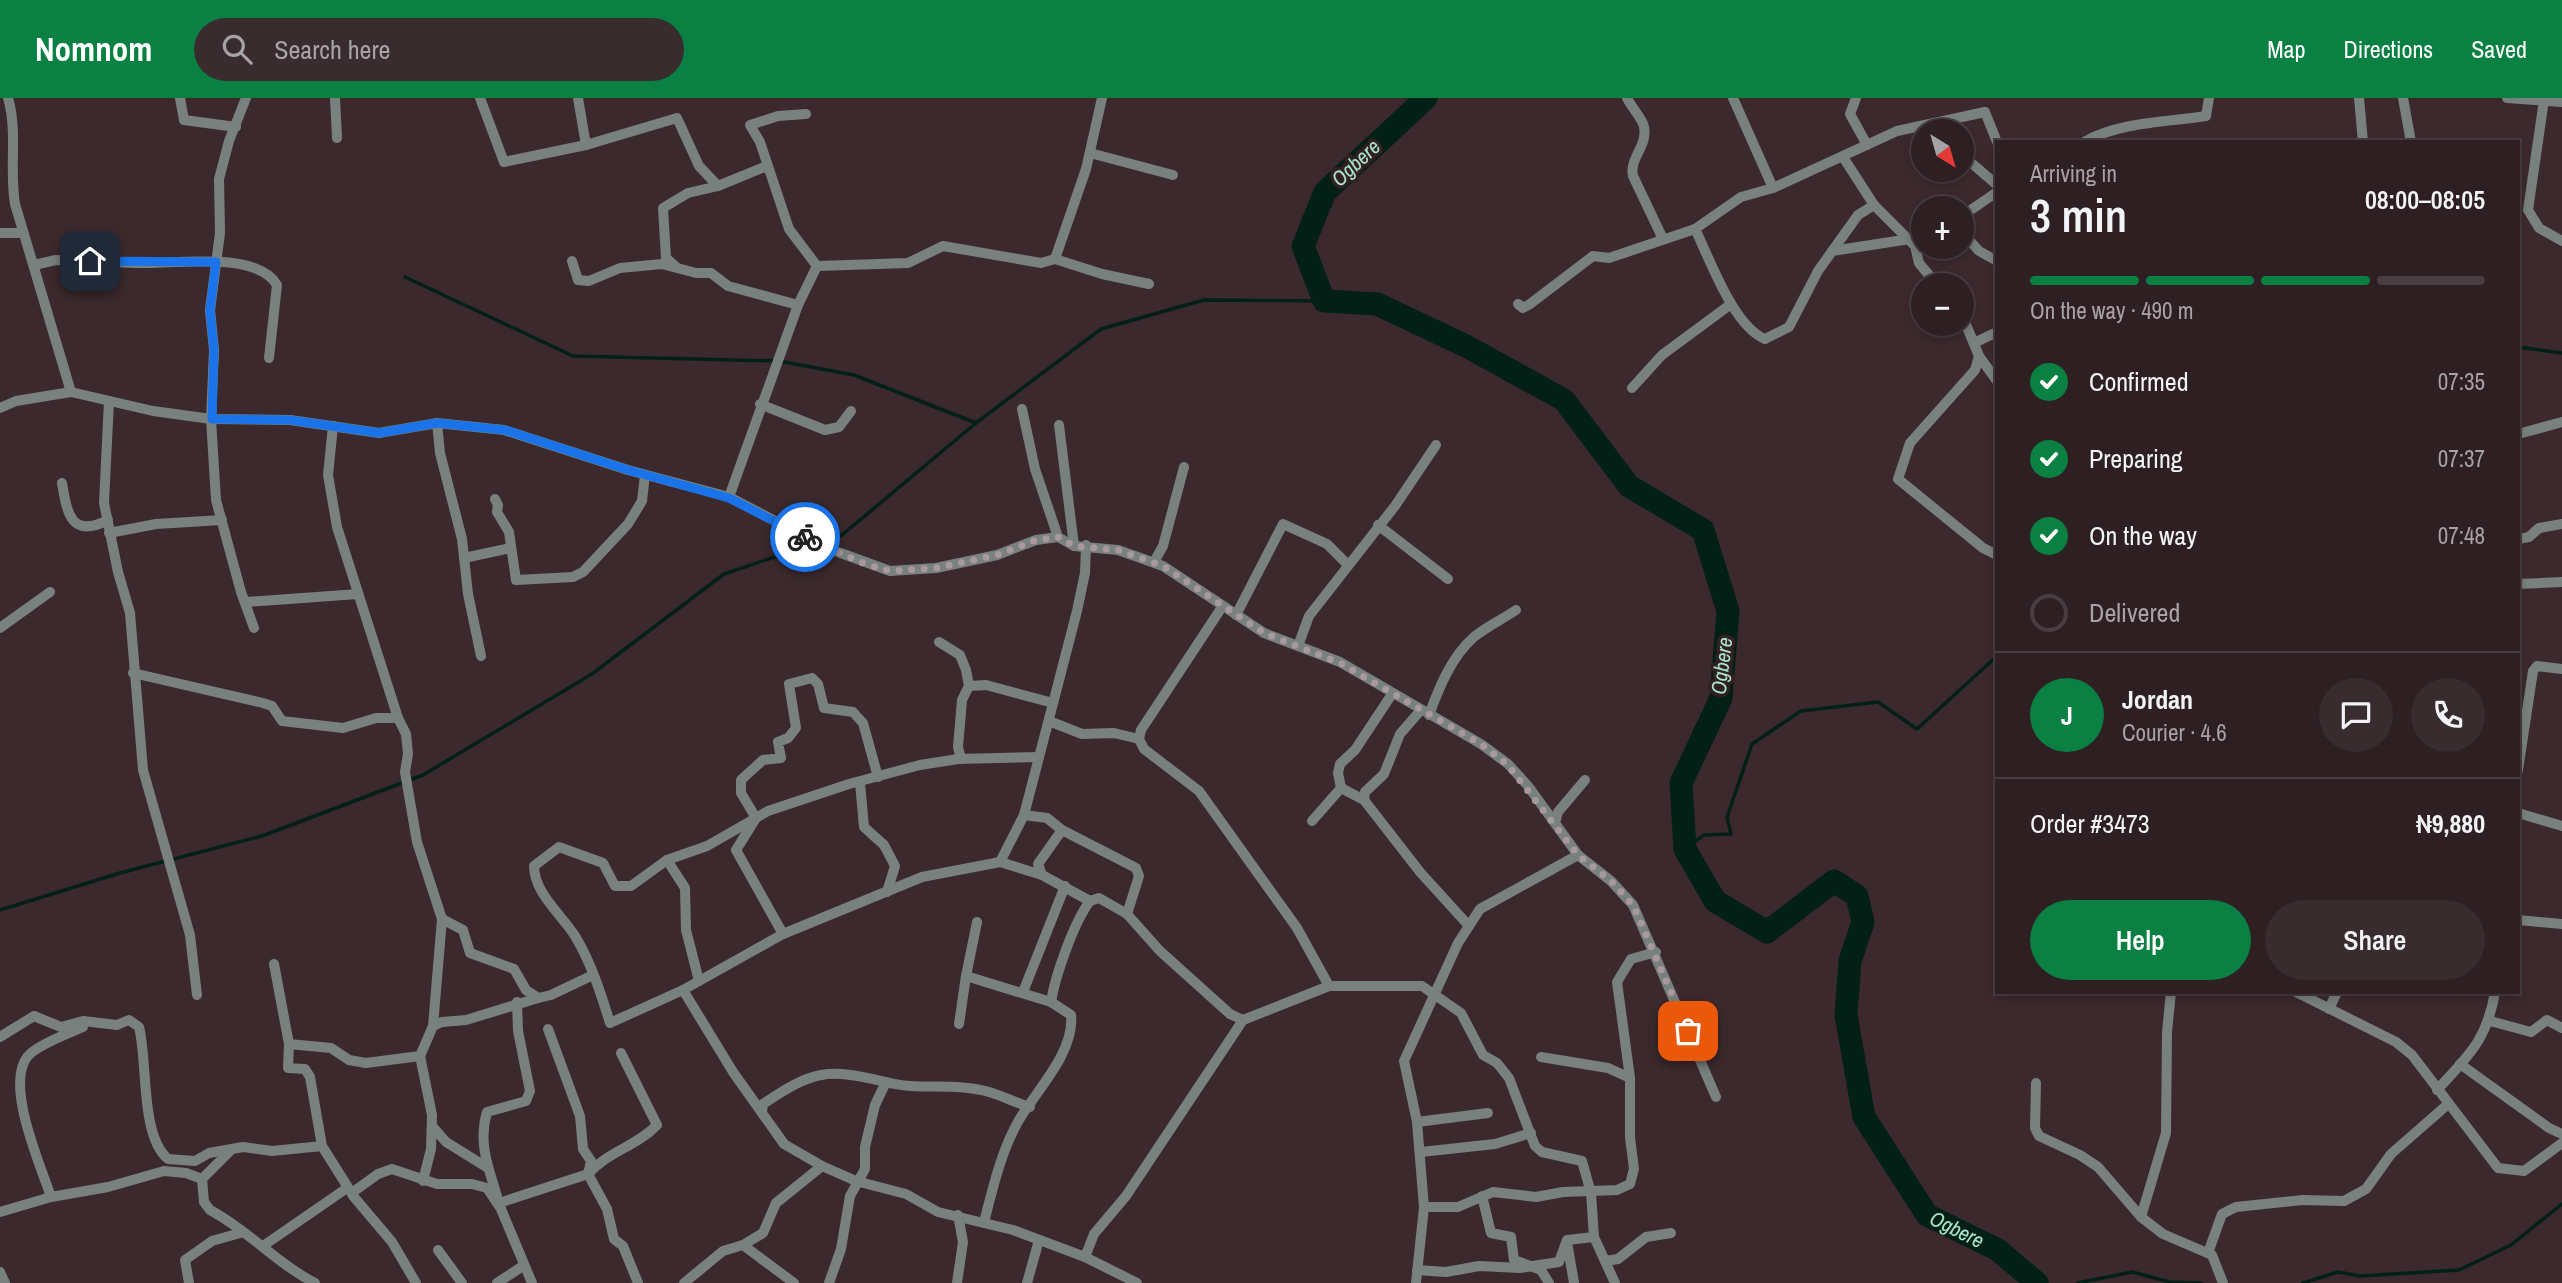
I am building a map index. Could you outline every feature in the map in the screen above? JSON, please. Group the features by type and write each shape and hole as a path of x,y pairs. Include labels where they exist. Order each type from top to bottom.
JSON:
{"street":[{"path":"8,98 13,119 11,181 23,233 71,393"},
{"path":"180,98 184,120 236,127"},
{"path":"246,98 229,141 219,179 220,233 210,310 214,350 212,419 216,500 254,628"},
{"path":"335,98 337,138"},
{"path":"480,98 504,162 586,145 677,118 699,166 718,186"},
{"path":"578,98 586,145"},
{"path":"1055,259 1090,153 1102,98"},
{"path":"1627,98 1644,126 1643,147 1631,167 1633,176 1663,239"},
{"path":"1733,98 1773,188"},
{"path":"1856,98 1850,114 1867,145"},
{"path":"2087,140 2095,135 2134,127 2206,116 2209,98"},
{"path":"2359,98 2363,140"},
{"path":"2403,98 2411,140"},
{"path":"2507,98 2562,102"},
{"path":"2544,100 2528,210 2539,228 2562,241"},
{"path":"1962,119 1985,112 1996,140"},
{"path":"806,114 778,116 750,125 760,142 789,229 817,266"},
{"path":"0,121 13,119"},
{"path":"1518,304 1524,308 1592,256 1609,258 1695,229 1741,197 1773,188 1897,131 1911,129"},
{"path":"1090,153 1173,175"},
{"path":"1843,157 1874,205 1909,240 1919,263 1927,273"},
{"path":"1974,165 1995,183"},
{"path":"678,269 666,258 663,208 688,192 718,186 767,166"},
{"path":"1974,208 1995,193"},
{"path":"1695,229 1731,304 1757,336 1765,339 1789,327 1832,251 1858,215 1874,205"},
{"path":"0,233 23,233"},
{"path":"1832,251 1909,240"},
{"path":"1974,245 1995,260"},
{"path":"817,266 908,263 943,246 1041,263 1055,259 1101,274 1149,284"},
{"path":"34,265 57,260 216,262 250,267 273,278 277,285 269,358"},
{"path":"572,261 578,280 589,281 620,268 662,264 711,273 728,286 797,305"},
{"path":"729,498 797,305 817,266"},
{"path":"1632,388 1662,355 1731,304"},
{"path":"1974,343 1995,333"},
{"path":"1971,336 1979,356 1995,378"},
{"path":"1979,356 1975,370 1910,443 1898,479 1983,548 1995,554"},
{"path":"0,408 16,401 71,393 212,419 290,420 379,433 437,423 505,430 645,475 729,498 827,548 890,571 936,568 997,555 1036,540 1058,537 1080,545 1118,550 1154,562 1264,633 1340,663 1481,744 1507,764 1578,855 1611,881 1633,905 1656,952 1716,1097"},
{"path":"109,401 104,503 130,613 143,770 190,935 197,995"},
{"path":"760,404 825,430 839,426 851,411"},
{"path":"1022,409 1035,469 1058,537"},
{"path":"2520,433 2562,422"},
{"path":"437,423 481,656"},
{"path":"1000,862 1024,814 1085,573 1059,425"},
{"path":"333,426 328,475 337,527 398,718 405,727 408,754 405,772 417,842 442,919 433,1026 420,1056 432,1126 431,1149 423,1181"},
{"path":"1298,646 1309,617 1436,445"},
{"path":"1154,562 1163,546 1185,467"},
{"path":"495,499 497,512 509,532 516,580 573,577 583,572 628,524 642,501 645,475"},
{"path":"62,483 67,513 72,520 82,527 96,526 108,520"},
{"path":"110,533 156,524 222,520"},
{"path":"1236,615 1283,524 1327,544 1347,564"},
{"path":"2520,539 2529,537 2539,528 2562,524"},
{"path":"1378,525 1448,579"},
{"path":"464,558 510,548"},
{"path":"2520,584 2562,582"},
{"path":"0,628 50,592"},
{"path":"246,602 358,594"},
{"path":"1222,607 1148,718 1139,739 1144,749 1199,791 1297,928 1329,986"},
{"path":"1364,800 1365,792 1384,774 1400,734 1425,713 1459,654 1474,637 1516,610"},
{"path":"939,642 960,655 969,686 962,700 960,714 958,747 961,759"},
{"path":"2520,746 2533,671 2537,666 2543,665 2562,669"},
{"path":"133,673 263,703 272,706 282,721 290,724 306,722 343,728 376,718 398,718"},
{"path":"756,818 741,793 741,780 763,760 781,758 778,743 788,738 796,728 789,684 812,678 818,684 824,708 853,712 863,723 878,776"},
{"path":"969,686 986,685 1053,703"},
{"path":"1312,821 1341,788 1340,764 1355,750 1392,694"},
{"path":"1049,721 1082,734 1114,733 1139,739"},
{"path":"1040,757 961,759 878,776 791,803 756,818 707,846 667,860 631,886 615,886 603,863 559,847 534,866 534,874 545,895 576,937 610,1023 699,981 782,934 922,877 1000,862 1042,875 1127,914 1160,951 1240,1024"},
{"path":"1555,823 1558,812 1585,780"},
{"path":"860,783 864,827 884,845 895,866 887,892"},
{"path":"1341,788 1364,800 1420,872 1469,926"},
{"path":"1024,814 1047,818 1062,830 1136,868 1139,876 1127,914"},
{"path":"2520,814 2562,826"},
{"path":"756,818 736,850 782,934"},
{"path":"1042,875 1038,864 1062,830"},
{"path":"1416,1283 1424,1207 1417,1122 1404,1061 1414,1034 1437,995 1458,943 1480,909 1498,896 1578,855"},
{"path":"667,860 685,888 686,930 699,981"},
{"path":"1023,992 1065,886"},
{"path":"1051,1002 1053,985 1081,913 1094,899"},
{"path":"442,919 464,930 470,953 514,969 526,990 538,998"},
{"path":"2520,920 2562,924"},
{"path":"960,1024 976,922"},
{"path":"1424,1207 1458,1207 1493,1192 1536,1197 1563,1192 1591,1193 1630,1184 1634,1169 1630,1137 1630,1078 1617,982 1631,959 1656,952"},
{"path":"274,964 289,1044 288,1068 305,1069 310,1077 321,1146 354,1197 392,1242 416,1283"},
{"path":"433,1026 442,1022 466,1020 517,1002 551,995 593,975"},
{"path":"967,976 1051,1002 1071,1015 1070,1032 1030,1107 1019,1119 1003,1154 984,1222"},
{"path":"1085,1257 1094,1234 1126,1196 1240,1024 1329,986 1422,986 1461,1013 1483,1055 1497,1063 1509,1078 1535,1146 1542,1152 1583,1161 1591,1193 1594,1237 1615,1283"},
{"path":"683,989 785,1144 822,1166 856,1181 906,1194 938,1212 984,1222 1085,1257 1135,1283"},
{"path":"2141,1217 2166,1133 2166,1045 2171,994"},
{"path":"2300,994 2396,1042 2412,1055 2447,1105 2498,1168 2524,1171 2562,1143"},
{"path":"2329,1009 2336,994"},
{"path":"2437,1090 2476,1048 2490,1021 2495,994"},
{"path":"517,1002 518,1031 530,1091 526,1101 487,1112 482,1128 488,1168 500,1206 532,1283"},
{"path":"0,1037 34,1016 61,1027 83,1021 117,1025 129,1020 139,1027 145,1092 157,1145 162,1153 180,1162 243,1147 272,1151 321,1146"},
{"path":"2490,1021 2531,1032 2547,1020 2562,1028"},
{"path":"51,1197 21,1105 21,1069 31,1052 57,1036 100,1023"},
{"path":"548,1028 580,1116 583,1149 591,1161 588,1174 607,1209 614,1239 622,1246 638,1283"},
{"path":"289,1044 331,1048 349,1060 366,1063 420,1056"},
{"path":"500,1206 588,1174 596,1164 647,1136 657,1125 621,1053"},
{"path":"1541,1057 1608,1068 1630,1078"},
{"path":"2460,1065 2549,1128 2562,1134"},
{"path":"762,1112 763,1104 789,1086 825,1072 902,1087 928,1084 988,1091 1030,1107"},
{"path":"829,1283 856,1181 865,1169 865,1147 875,1105 886,1082"},
{"path":"2036,1083 2035,1128 2039,1136 2080,1155 2098,1167 2141,1217 2163,1234 2212,1255 2223,1283"},
{"path":"2208,1253 2222,1214 2236,1207 2303,1200 2344,1200 2366,1189 2391,1154 2447,1105"},
{"path":"1417,1122 1488,1113"},
{"path":"432,1126 446,1142 488,1168"},
{"path":"1421,1152 1495,1144 1531,1133"},
{"path":"232,1149 202,1179 204,1202 240,1233 263,1245 286,1268 307,1282"},
{"path":"684,1283 723,1251 743,1245 763,1233 776,1203 822,1166"},
{"path":"263,1245 350,1190 391,1169 405,1171 423,1181 487,1188 500,1206"},
{"path":"0,1212 51,1197 108,1187 163,1171 202,1179"},
{"path":"1482,1196 1491,1233 1511,1237 1514,1260 1541,1270 1549,1283"},
{"path":"957,1283 963,1242 958,1215"},
{"path":"189,1283 185,1260 212,1241 240,1233"},
{"path":"1605,1261 1618,1259 1646,1237 1671,1233"},
{"path":"1567,1240 1594,1237"},
{"path":"1027,1283 1038,1240"},
{"path":"1417,1270 1446,1272 1479,1266 1532,1266 1559,1262 1567,1240"},
{"path":"1567,1240 1574,1283"},
{"path":"743,1245 794,1283"},
{"path":"438,1250 462,1283"},
{"path":"497,1283 523,1266"},
{"path":"0,1272 5,1283"}],"waterway":[{"name":"Ogbere","path":"1426,98 1325,192 1303,246 1324,301 1377,304 1466,346 1564,400 1629,486 1703,530 1728,611 1721,698 1681,783 1685,849 1715,901 1767,932 1834,881 1857,896 1863,922 1850,961 1846,1015 1864,1117 1927,1215 1998,1250 2037,1283"},
{"path":"405,277 573,356 779,361 854,375 976,423"},
{"path":"820,542 842,535 976,423 1101,329 1204,300 1324,301"},
{"path":"2520,347 2562,353"},
{"path":"0,910 120,873 262,836 423,775 592,674 724,574 813,544"},
{"path":"1685,849 1704,835 1731,834 1727,817 1752,744 1801,711 1878,702 1917,729 1995,658"},
{"path":"2303,1283 2338,1272 2360,1276 2459,1270 2511,1245 2562,1204"},
{"path":"2078,1283 2132,1272 2170,1282 2201,1283"}],"way so far":[{"path":"805,537 865,564 890,571 936,568 997,555 1036,540 1058,537 1074,546 1118,550 1163,566 1264,633 1340,663 1481,744 1507,764 1528,786 1578,855 1611,881 1633,905 1656,952 1688,1031"}],"route":[{"path":"90,261 216,262 210,310 214,350 212,419 290,420 379,433 415,429 437,423 505,430 628,470 729,498 805,537"}]}
